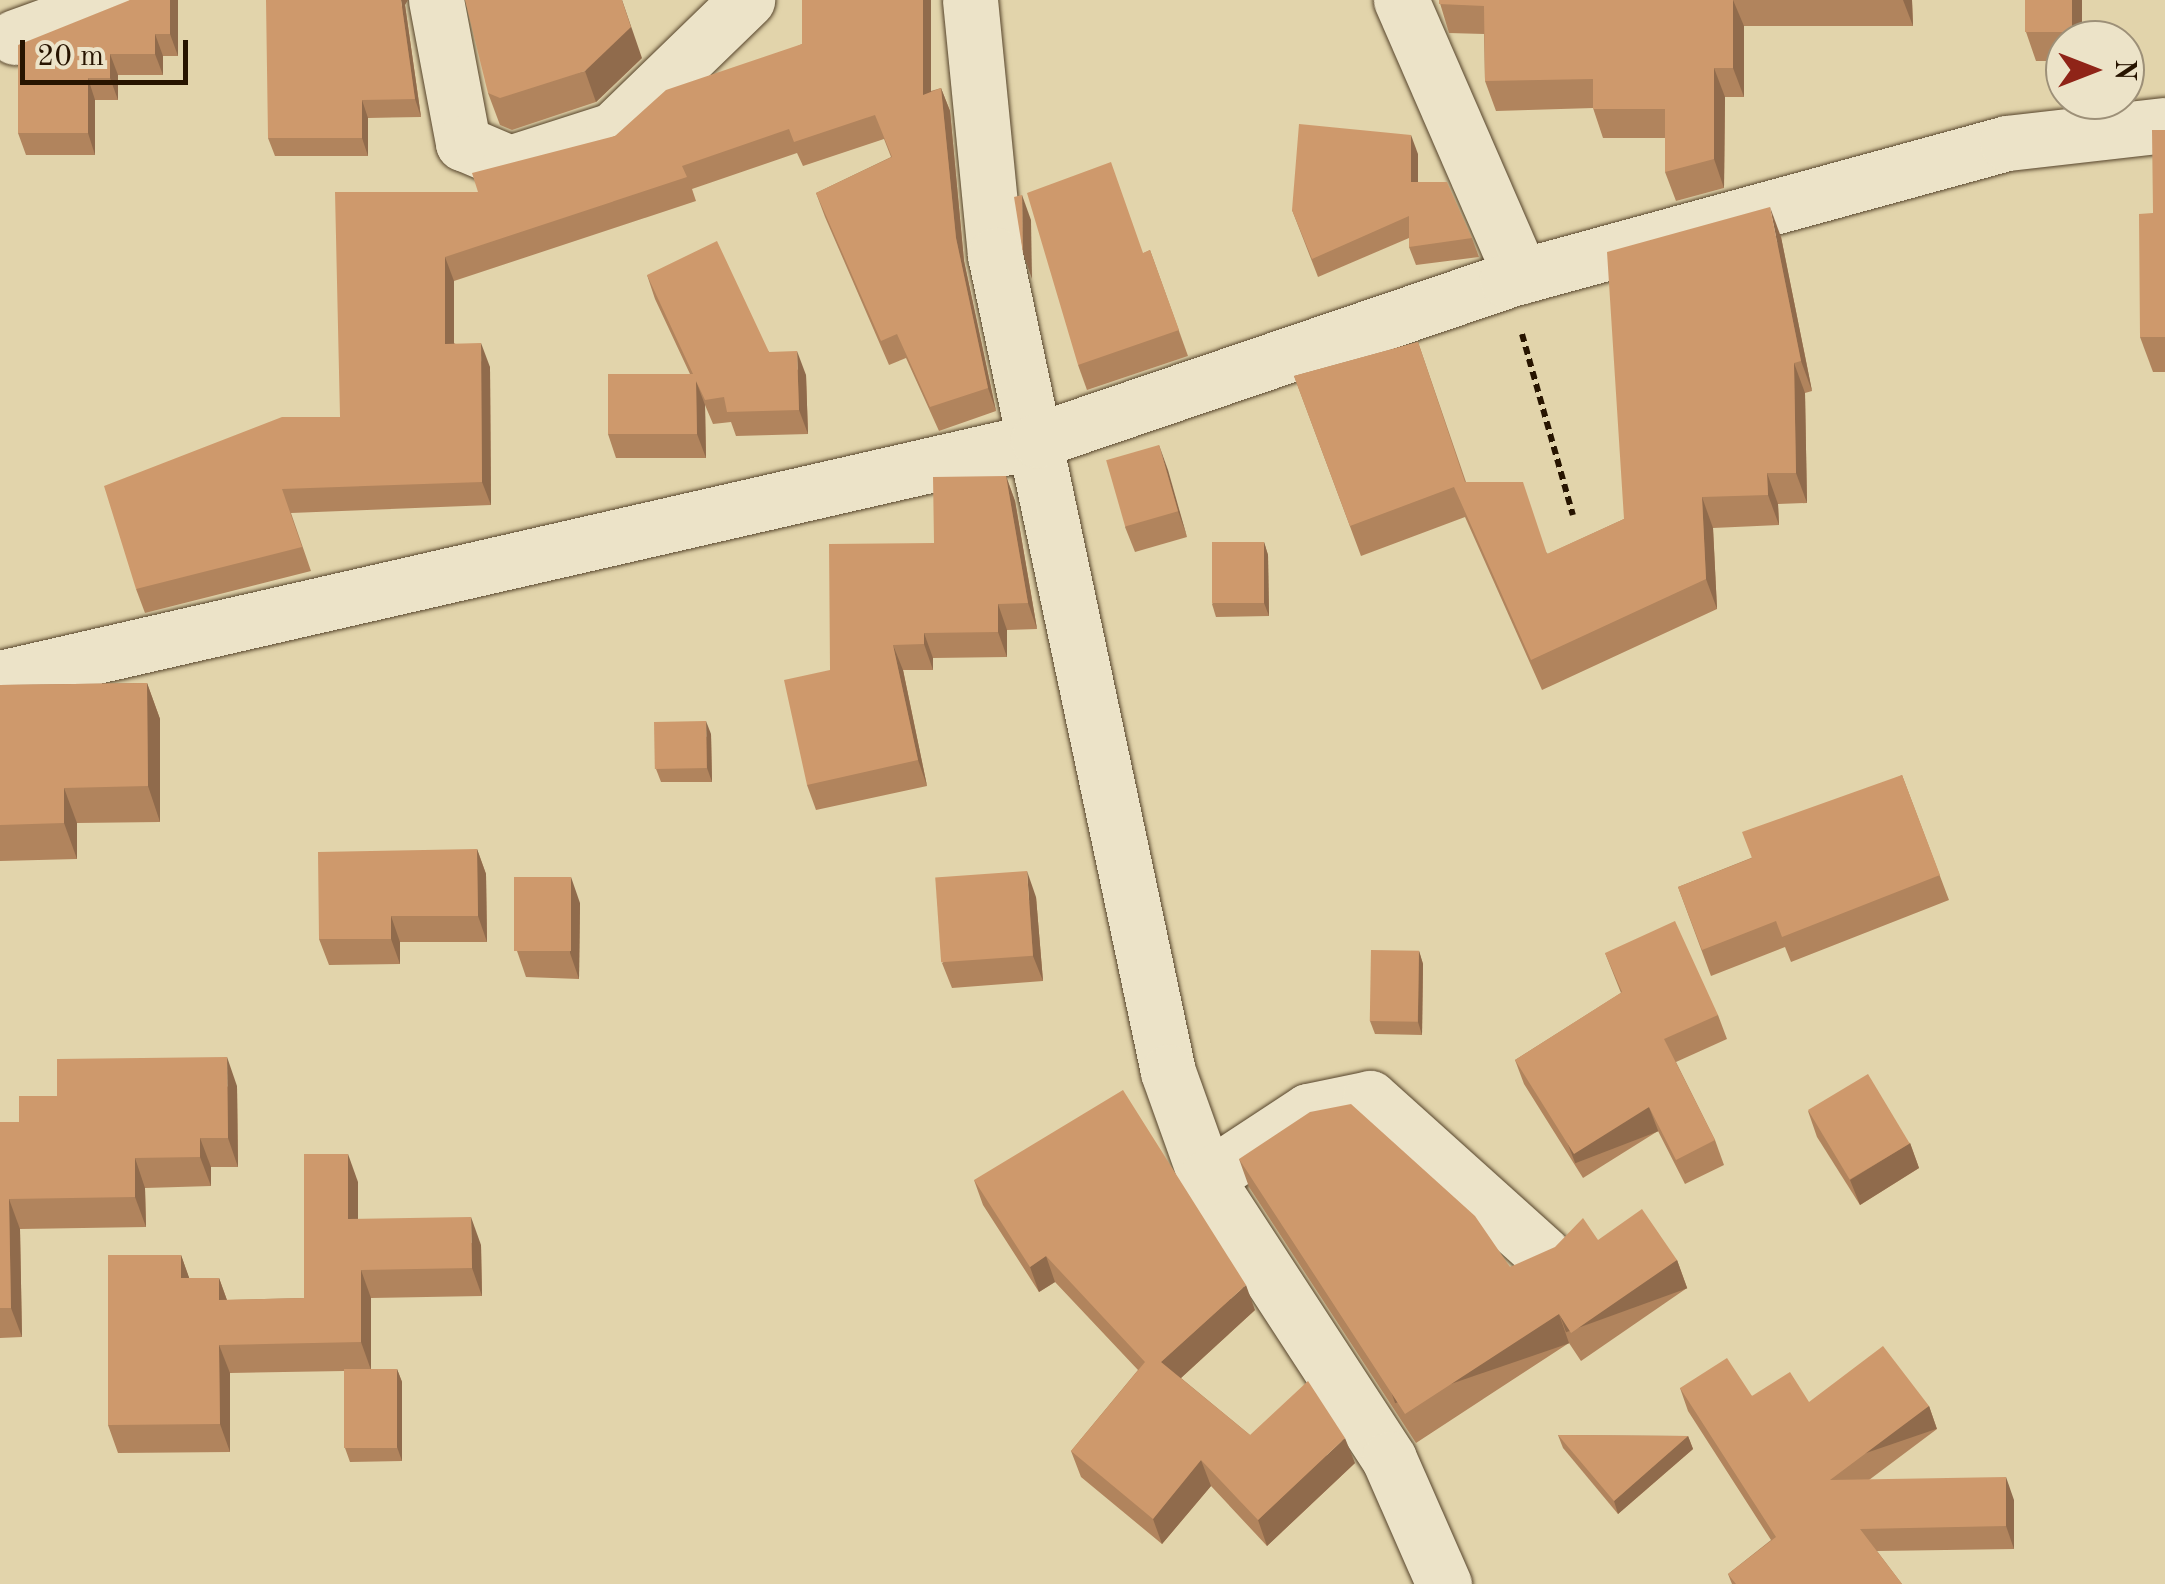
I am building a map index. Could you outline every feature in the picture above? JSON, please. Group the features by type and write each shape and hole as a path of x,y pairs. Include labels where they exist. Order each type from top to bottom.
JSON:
{"street":[{"path":"15,37 117,0"},
{"path":"436,0 463,143 510,163 613,130 747,0"},
{"path":"970,0 995,255 1038,440 1168,1072 1206,1178 1389,1459 1444,1584"},
{"path":"1402,0 1514,278"},
{"path":"0,678 1038,440 1514,278 2008,143 2165,125"},
{"path":"1206,1178 1308,1111 1370,1098 1543,1254"}],"path":[{"path":"1514,278 1573,515"}],"building":[{"path":"130,0 170,0 170,34 155,34 155,54 110,54 110,78 88,78 88,133 18,133 18,45"},
{"path":"266,0 401,0 415,99 362,100 362,138 268,138"},
{"path":"465,0 622,0 631,27 585,71 500,98 488,93"},
{"path":"802,0 923,0 923,95 941,88 956,238 988,388 930,407 897,334 881,341 816,193 892,157 875,115 794,142 789,129 682,166 687,177 445,257 445,344 481,343 482,482 282,489 302,547 136,589 104,486 282,417 340,417 335,192 478,192 472,173 615,136 666,90 802,44"},
{"path":"1439,0 1733,0 1733,68 1714,68 1714,159 1665,172 1665,109 1593,109 1593,79 1485,81 1484,6 1439,4"},
{"path":"2025,0 2072,0 2072,20 2045,20 2045,32 2025,32"},
{"path":"1299,124 1411,135 1411,182 1447,182 1472,238 1409,247 1409,216 1312,259 1292,210"},
{"path":"2152,130 2165,130 2165,337 2140,337 2139,214 2153,213"},
{"path":"1111,162 1143,253 1150,250 1179,330 1078,365 1027,193"},
{"path":"1022,195 1023,253 1014,197"},
{"path":"1770,207 1801,361 1794,363 1796,473 1767,473 1768,495 1702,497 1706,579 1531,660 1454,487 1350,526 1294,376 1418,342 1465,482 1523,482 1547,554 1624,519 1607,252"},
{"path":"717,241 769,352 797,351 799,410 727,412 724,397 705,400 696,381 697,434 608,434 608,374 693,374 647,275"},
{"path":"1159,445 1178,511 1125,526 1106,460"},
{"path":"1006,476 1028,603 998,604 998,632 924,633 924,644 893,645 918,760 807,785 784,680 830,670 829,544 934,543 933,477"},
{"path":"1212,542 1264,542 1264,603 1212,603"},
{"path":"147,683 148,786 64,788 64,823 0,825 0,685"},
{"path":"706,721 707,768 655,769 654,722"},
{"path":"1902,775 1940,875 1782,937 1776,921 1702,950 1678,887 1752,858 1742,832"},
{"path":"477,849 478,916 391,916 391,939 319,939 318,852"},
{"path":"1027,871 1033,956 941,962 935,877"},
{"path":"514,877 571,877 571,951 514,951"},
{"path":"1675,921 1718,1015 1664,1039 1715,1140 1676,1160 1649,1107 1574,1154 1515,1060 1622,992 1605,953"},
{"path":"1371,950 1419,951 1418,1022 1370,1021"},
{"path":"227,1057 228,1138 200,1138 200,1157 135,1158 135,1197 9,1199 11,1308 0,1308 0,1122 19,1122 19,1096 57,1096 57,1059"},
{"path":"1868,1074 1910,1143 1850,1179 1808,1110"},
{"path":"1123,1090 1246,1285 1161,1362 1250,1435 1308,1381 1345,1438 1258,1520 1201,1460 1153,1519 1071,1451 1145,1362 1046,1256 1030,1267 974,1180"},
{"path":"1351,1104 1475,1216 1510,1267 1555,1247 1583,1218 1598,1240 1642,1209 1677,1260 1571,1333 1559,1314 1405,1414 1239,1159 1310,1112"},
{"path":"304,1154 348,1154 348,1219 471,1217 472,1268 361,1270 361,1342 219,1345 220,1424 108,1425 108,1255 181,1255 181,1278 219,1278 219,1300 304,1298"},
{"path":"1883,1346 1929,1406 1830,1480 2006,1477 2006,1526 1860,1529 1902,1584 1736,1584 1728,1574 1776,1537 1680,1388 1727,1358 1752,1396 1790,1372 1809,1402"},
{"path":"344,1369 397,1369 397,1448 344,1448"},
{"path":"1558,1435 1688,1436 1614,1501"}]}
